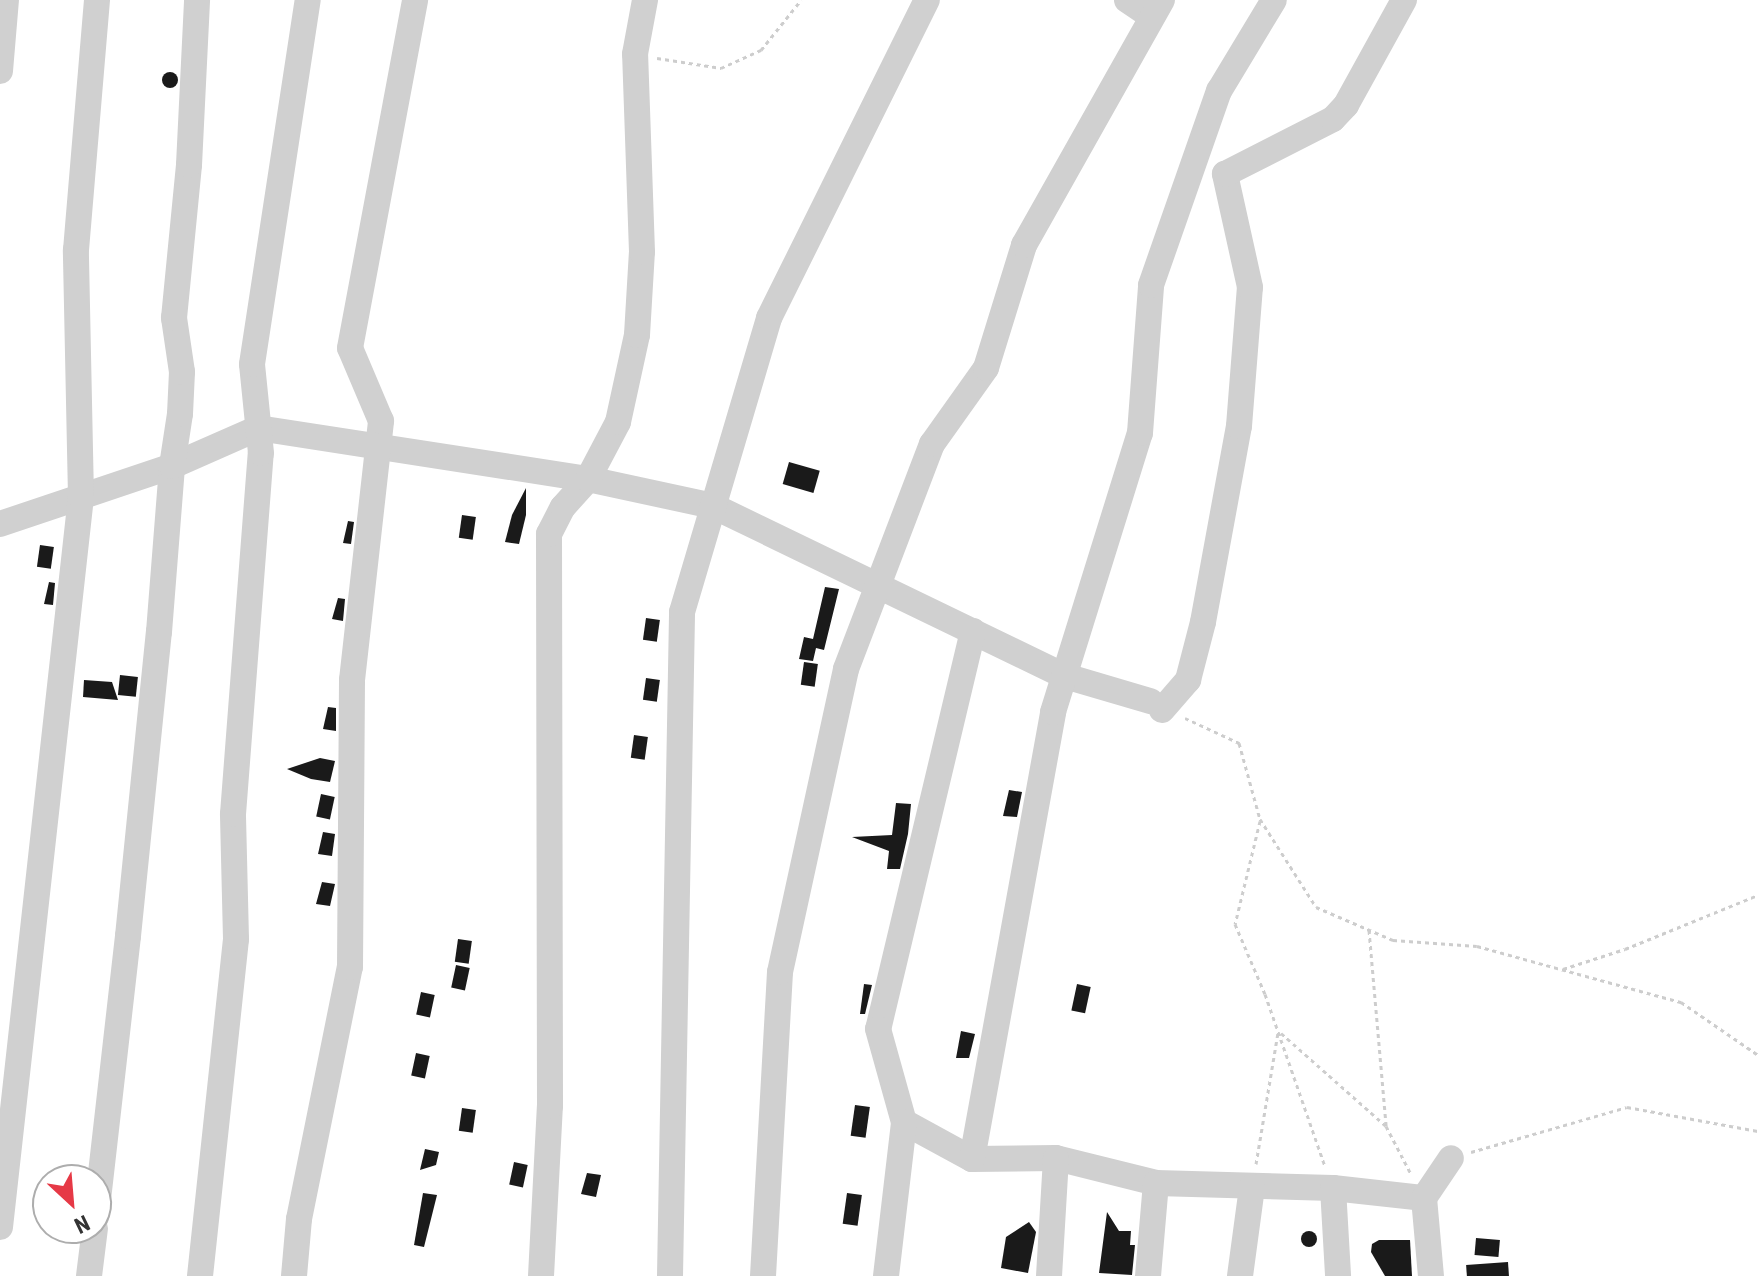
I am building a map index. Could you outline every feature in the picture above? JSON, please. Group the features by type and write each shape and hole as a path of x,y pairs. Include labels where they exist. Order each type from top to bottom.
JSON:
{"street":[{"path":"0,71 6,0"},
{"path":"0,1227 81,497 76,250 97,0"},
{"path":"102,1164 156,662 182,372 175,305 189,165 197,0"},
{"path":"200,1276 236,939 233,814 261,453 252,364 308,0"},
{"path":"294,1276 299,1219 350,967 352,680 381,421 350,348 415,0"},
{"path":"541,1276 550,1106 546,565 549,534 563,507 588,479 618,422 637,335 642,252 635,54 645,0"},
{"path":"670,1276 682,612 769,318 927,0"},
{"path":"763,1276 780,972 846,669 932,444 986,368 1024,245 1157,8 1127,0"},
{"path":"972,1159 1053,712 1140,433 1151,285 1219,91 1274,0"},
{"path":"0,524 172,466 258,428 377,449 588,479 713,506 1065,676 1159,707 1188,680 1203,622 1239,426 1250,287 1225,174 1333,119 1346,105 1404,0"},
{"path":"886,1276 904,1122 878,1029 973,631"},
{"path":"904,1122 972,1159 1056,1158 1156,1183 1333,1188 1424,1198"},
{"path":"1049,1276 1056,1158"},
{"path":"1431,1276 1424,1198 1451,1158"},
{"path":"1148,1276 1156,1183"},
{"path":"1240,1276 1252,1187"},
{"path":"1333,1188 1338,1276"},
{"path":"89,1276 93,1244"}],"path":[{"path":"635,54 721,68 761,50 801,0"},
{"path":"1159,707 1239,743 1260,819 1316,907 1393,940 1477,946 1681,1002 1758,1055"},
{"path":"1260,819 1235,924 1278,1031 1333,1188"},
{"path":"1563,969 1625,949 1758,895"},
{"path":"1369,930 1386,1126"},
{"path":"1278,1031 1386,1126 1424,1198"},
{"path":"1252,1187 1278,1031"},
{"path":"1451,1158 1627,1107 1758,1131"}],"building":[{"path":"167,72 173,72 178,80 176,86 167,88 162,83 162,77"},
{"path":"789,462 820,471 813,493 783,484"},
{"path":"526,488 526,515 519,544 505,542 512,515"},
{"path":"462,515 476,517 473,540 459,538"},
{"path":"348,521 354,522 351,544 343,543"},
{"path":"40,545 54,547 51,569 37,567"},
{"path":"49,582 55,583 53,605 44,604"},
{"path":"825,587 839,589 824,650 816,648 813,661 799,659 804,637 813,639"},
{"path":"338,598 345,599 343,621 332,619"},
{"path":"646,618 660,620 657,642 643,640"},
{"path":"804,662 818,664 815,687 801,685"},
{"path":"120,675 138,677 136,697 118,695"},
{"path":"646,678 660,680 657,702 643,700"},
{"path":"84,680 112,682 118,700 83,697"},
{"path":"328,707 336,708 336,731 323,729"},
{"path":"634,735 648,737 645,760 631,758"},
{"path":"320,758 335,761 330,782 311,779 287,769"},
{"path":"1009,790 1022,792 1017,817 1003,816"},
{"path":"321,794 335,797 330,819 316,816"},
{"path":"896,803 911,804 908,834 900,869 887,869 889,851 852,837 892,835"},
{"path":"323,832 335,834 332,856 318,854"},
{"path":"322,882 335,884 330,906 316,904"},
{"path":"458,939 472,941 469,964 455,962"},
{"path":"456,965 470,968 465,990 451,987"},
{"path":"864,984 872,985 865,1014 860,1014"},
{"path":"1077,984 1091,987 1085,1013 1071,1010"},
{"path":"421,992 435,995 430,1017 416,1014"},
{"path":"961,1031 975,1034 969,1058 956,1058"},
{"path":"416,1053 430,1056 425,1078 411,1075"},
{"path":"855,1105 870,1107 866,1138 851,1136"},
{"path":"462,1108 476,1110 473,1133 459,1131"},
{"path":"425,1149 439,1152 436,1165 420,1170"},
{"path":"514,1162 528,1165 523,1187 509,1184"},
{"path":"587,1173 601,1175 596,1197 581,1194"},
{"path":"423,1193 437,1195 424,1247 414,1245"},
{"path":"847,1193 862,1195 858,1226 843,1224"},
{"path":"1107,1212 1119,1231 1131,1231 1130,1245 1135,1245 1132,1275 1099,1273"},
{"path":"1029,1222 1036,1232 1028,1273 1001,1268 1006,1237"},
{"path":"1306,1231 1312,1231 1317,1239 1315,1245 1306,1247 1301,1242 1301,1236"},
{"path":"1476,1238 1500,1240 1498,1257 1475,1255"},
{"path":"1379,1240 1410,1240 1412,1276 1385,1276 1371,1252 1372,1244"},
{"path":"1508,1262 1509,1276 1467,1276 1466,1265"}]}
